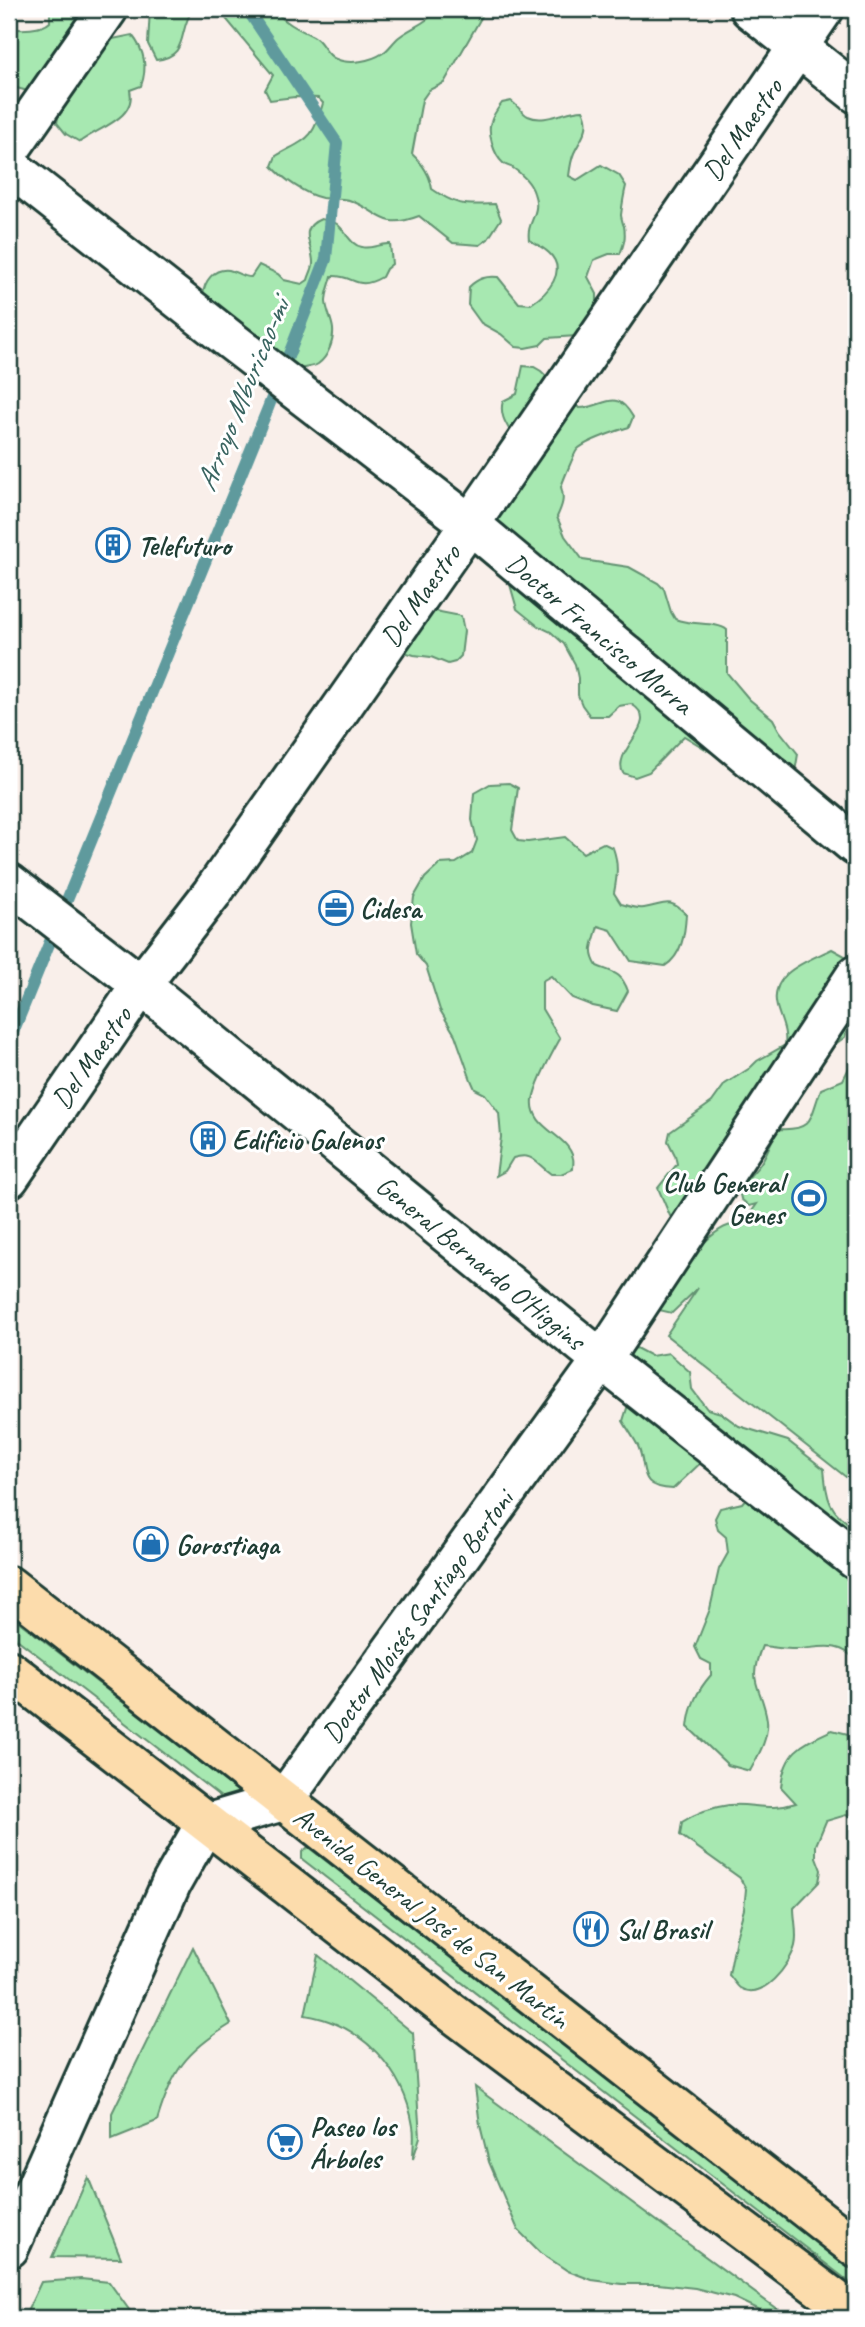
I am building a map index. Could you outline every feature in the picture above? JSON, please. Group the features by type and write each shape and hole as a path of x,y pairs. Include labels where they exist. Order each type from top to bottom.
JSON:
{"highway":[{"name":"Avenida General José de San Martín","path":"9,1586 856,2248"},
{"path":"9,1670 443,2006 856,2315"}],"street":[{"path":"9,151 108,9"},
{"path":"750,9 856,93"},
{"name":"Del Maestro","path":"9,1178 141,985 212,893 470,524 824,9"},
{"name":"Doctor Francisco Morra","path":"9,166 470,524 856,846"},
{"name":"General Bernardo O'Higgins","path":"9,883 141,985 602,1360 856,1560"},
{"name":"Doctor Moisés Santiago Bertoni","path":"283,1801 602,1360 856,975"},
{"path":"9,2248 171,1884 205,1824 283,1801"}],"green space":[{"path":"50,9 84,9 91,25 113,39 132,35 144,59 141,86 130,90 131,100 122,116 80,142 66,134 57,123 59,112 24,90 9,86 9,28 42,27 50,22"},
{"path":"150,9 193,9 178,48 167,58 156,60 148,44"},
{"path":"218,9 273,9 297,28 316,38 332,57 354,62 383,53 399,37 438,9 486,9 444,83 429,90 422,100 412,154 425,170 432,189 441,195 462,204 495,204 501,219 488,239 480,245 453,243 419,216 396,221 381,218 349,200 322,198 309,193 282,176 272,166 276,156 312,132 323,103 318,98 270,100 265,90 273,75"},
{"path":"511,101 526,115 535,118 548,118 583,110 586,127 573,156 569,176 577,180 601,165 619,175 626,186 621,215 625,237 620,254 609,254 594,260 588,277 597,294 597,305 577,336 547,338 540,345 525,348 516,347 501,334 481,323 468,305 469,287 482,278 498,277 519,303 531,304 549,288 556,274 557,267 549,253 529,240 536,207 533,189 519,173 504,164 492,144 490,127 493,117 502,103"},
{"path":"321,219 337,224 358,246 369,248 390,244 392,264 382,277 366,283 332,276 326,302 333,329 330,348 318,364 292,372 203,295 207,281 218,271 229,270 251,277 259,265 284,280 302,284 308,280 313,266 308,239 309,228"},
{"path":"523,366 541,371 579,408 615,401 627,408 633,417 629,427 594,440 576,452 561,487 563,495 557,517 565,536 583,560 629,567 658,583 664,589 675,619 717,625 727,630 727,673 749,699 773,719 798,754 795,772 743,756 717,756 684,736 649,772 635,777 623,773 621,764 624,755 640,728 640,711 631,704 619,706 608,716 590,716 578,695 575,664 564,644 517,609 485,514 512,434 505,423 503,401 517,394"},
{"path":"430,610 461,616 464,631 461,656 455,662 448,664 431,657 407,653 403,645"},
{"path":"509,783 518,788 512,830 518,841 565,837 583,853 603,843 613,848 615,854 617,870 614,893 621,904 641,908 670,903 686,914 679,950 665,966 631,961 611,930 598,926 592,946 594,960 597,966 620,977 628,991 617,1011 572,998 551,976 542,981 542,1009 560,1039 544,1069 533,1100 537,1118 570,1150 573,1169 561,1174 551,1174 526,1156 513,1158 505,1171 496,1176 501,1137 499,1113 485,1094 475,1089 455,1035 440,1010 426,966 416,954 411,923 414,897 425,878 440,864 456,863 472,853 477,840 472,820 474,793 490,784"},
{"path":"832,949 856,962 845,1037 814,1060 686,1220 670,1216 658,1188 677,1164 668,1141 670,1132 712,1102 725,1084 785,1045 777,1007 778,985 792,970"},
{"name":"Club General Genes","path":"856,1054 856,1485 666,1335 698,1288 672,1313 659,1310 658,1304 683,1267 706,1241 730,1225 742,1225 757,1204 749,1206 741,1199 739,1190 763,1160 776,1133 779,1129 805,1125 821,1089 843,1080"},
{"path":"636,1348 651,1356 669,1353 690,1372 692,1389 707,1409 721,1413 739,1426 788,1441 824,1469 826,1489 834,1510 856,1528 856,1661 849,1654 834,1647 791,1649 762,1646 755,1677 765,1708 767,1727 762,1747 750,1771 728,1765 688,1727 695,1699 711,1675 711,1664 701,1659 695,1647 710,1609 719,1569 728,1553 726,1537 718,1530 715,1518 720,1508 742,1503 753,1490 708,1456 673,1489 661,1488 648,1481 638,1446 623,1421 633,1389 626,1354"},
{"path":"9,1614 241,1796 230,1804 9,1633"},
{"path":"832,1730 856,1736 856,1820 846,1815 826,1821 816,1845 816,1857 821,1870 819,1882 794,1908 796,1937 792,1954 781,1971 766,1986 748,1991 740,1988 729,1975 746,1889 740,1878 680,1835 682,1822 699,1813 723,1806 778,1807 796,1803 781,1787 786,1764 804,1744"},
{"path":"308,1847 856,2269 856,2287 302,1859 302,1852"},
{"path":"193,1947 231,2024 202,2044 182,2064 168,2089 157,2121 112,2139 112,2113"},
{"path":"318,1955 413,2033 420,2137 413,2159 414,2130 408,2106 390,2069 362,2039 345,2028 305,2015"},
{"path":"475,2087 789,2318 776,2318 734,2298 695,2288 592,2280 568,2271 541,2253 518,2230 489,2162"},
{"path":"88,2177 121,2258 52,2257"},
{"path":"81,2279 109,2282 135,2318 24,2318 41,2282"}],"waterway":[{"name":"Arroyo Mburicao-mi","path":"9,1042 268,408 326,259 337,143 247,9"}],"place":[{"name":"Telefuturo","path":"113,545"},
{"name":"Cidesa","path":"336,908"},
{"name":"Edificio Galenos","path":"208,1139"},
{"name":"Club General Genes","path":"809,1198"},
{"name":"Gorostiaga","path":"151,1544"},
{"name":"Sul Brasil","path":"591,1929"},
{"name":"Paseo los Árboles","path":"285,2142"}]}
